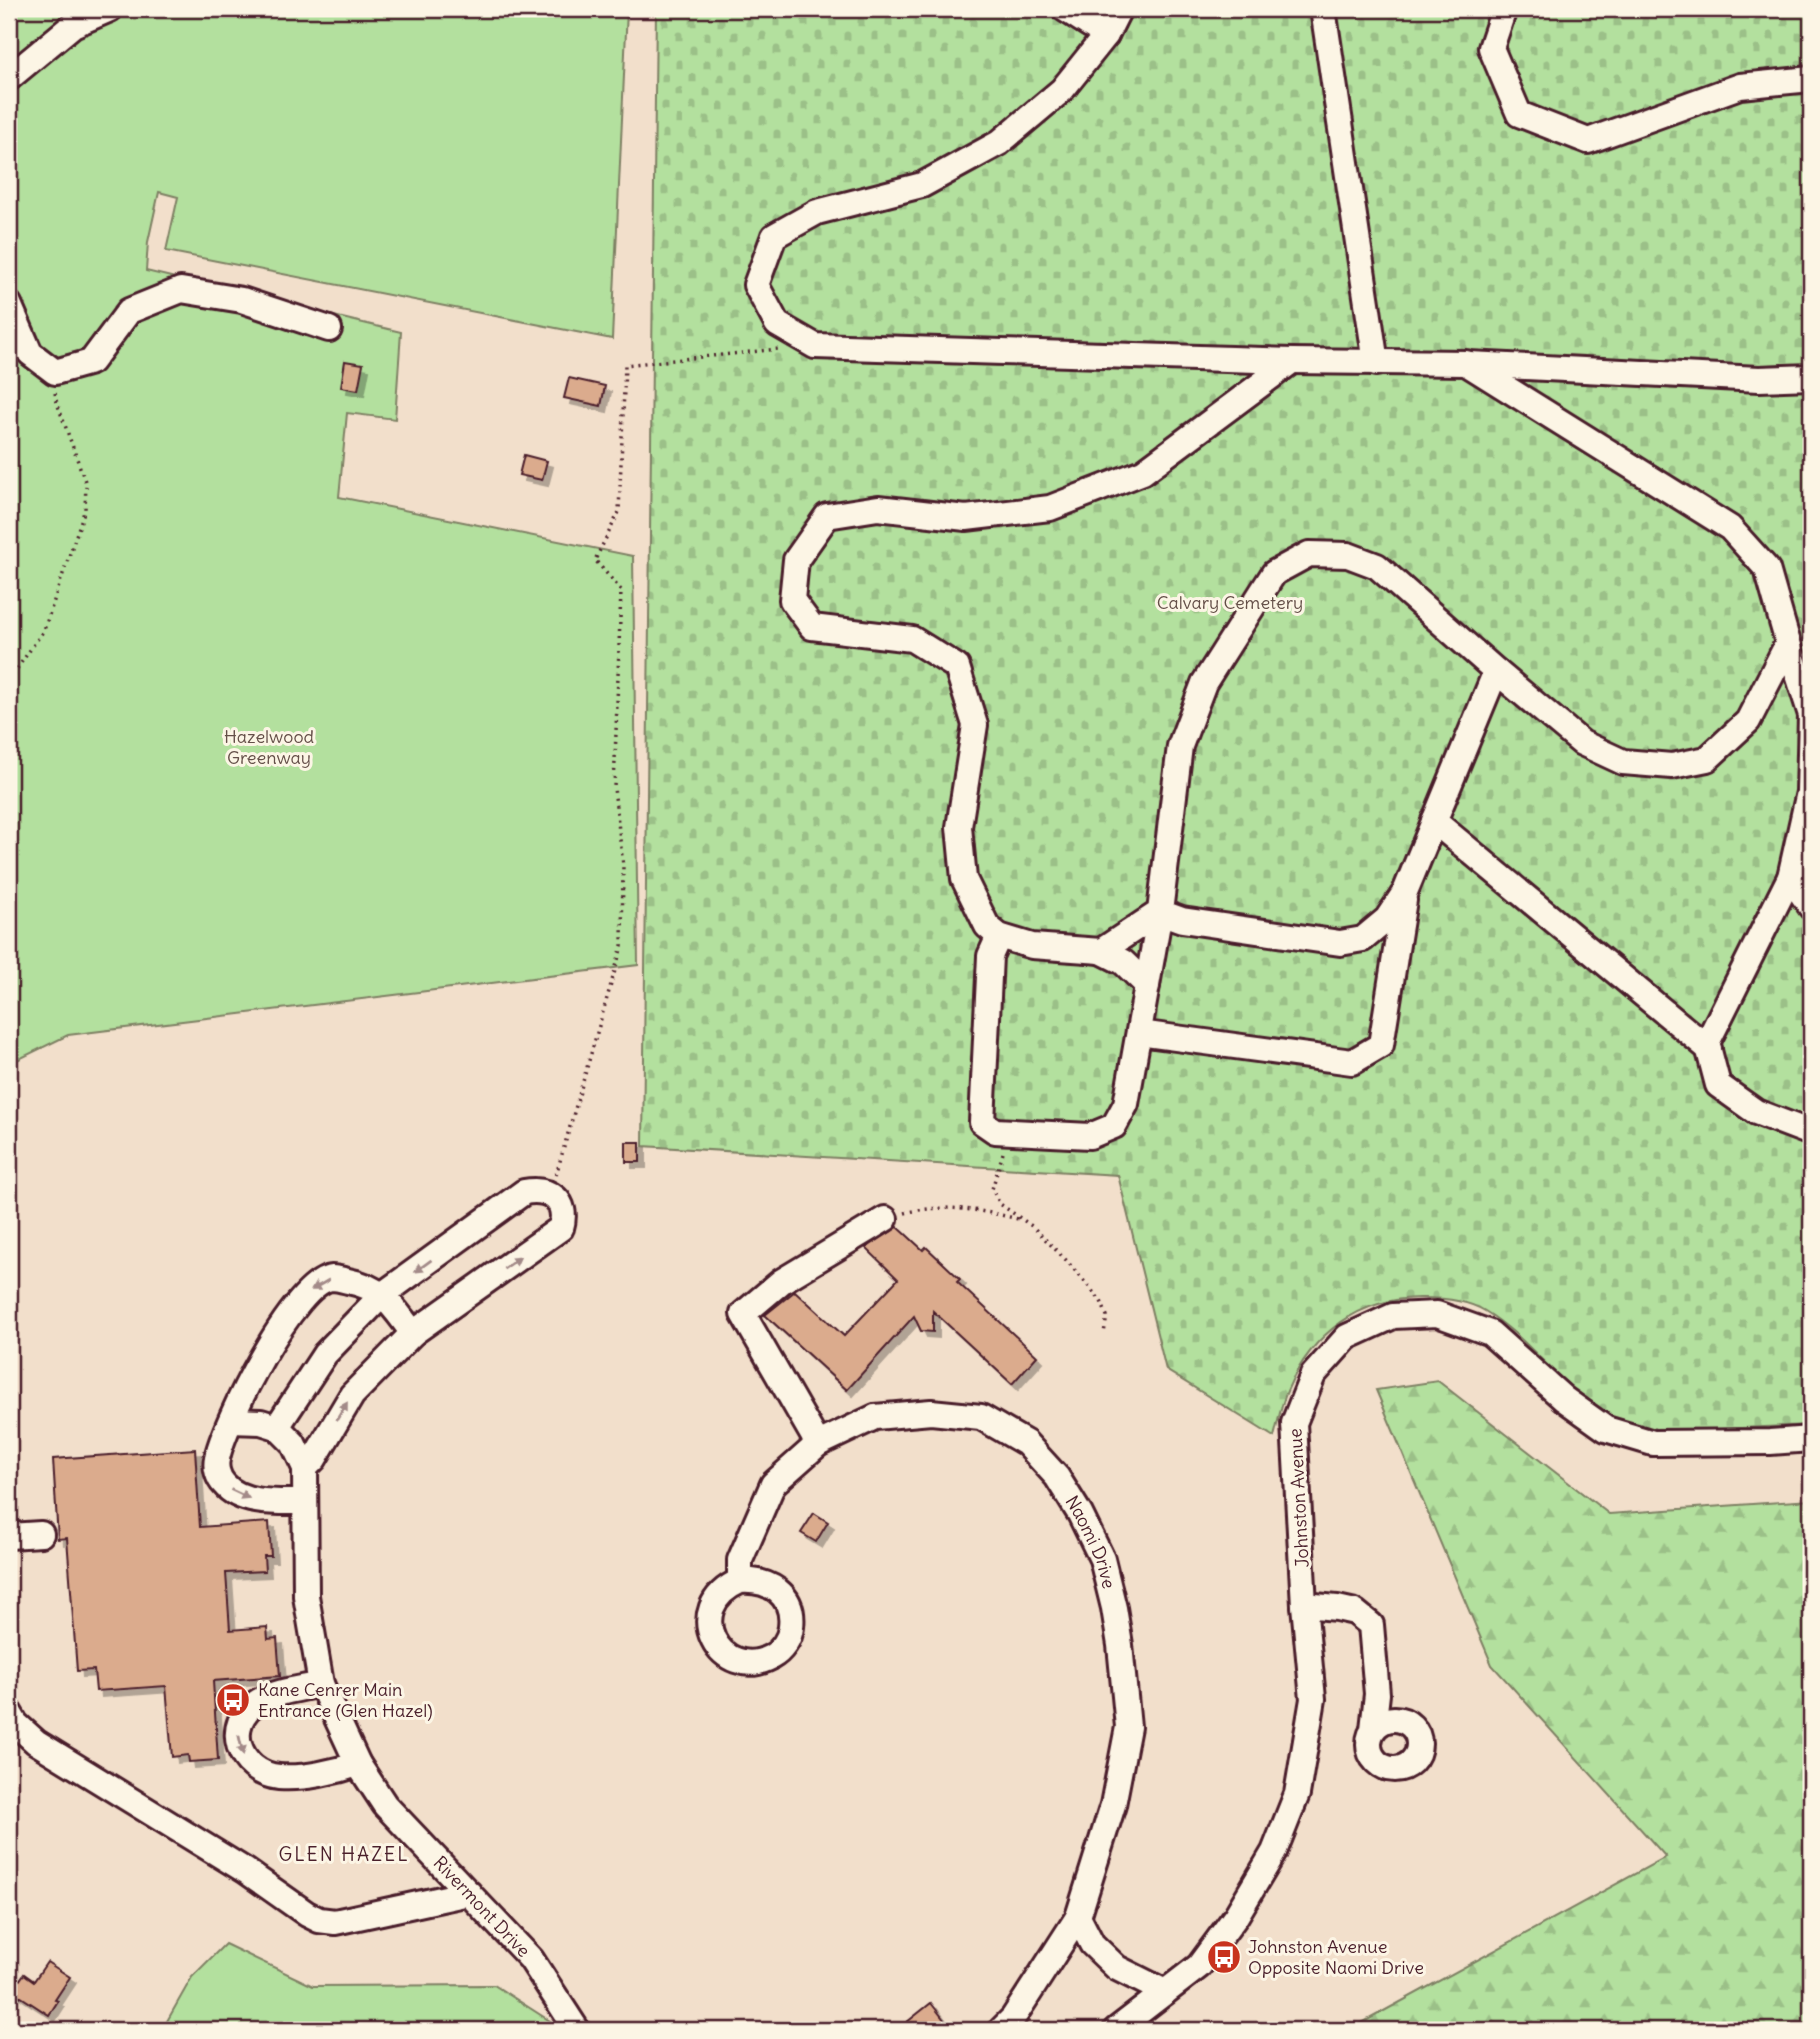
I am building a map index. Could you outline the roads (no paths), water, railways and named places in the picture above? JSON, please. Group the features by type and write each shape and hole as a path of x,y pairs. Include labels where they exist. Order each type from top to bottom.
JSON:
{"street":[{"path":"9,78 73,25 110,9"},
{"path":"1065,9 1106,35"},
{"path":"1119,9 1106,35 1062,90 999,143 922,185 817,212 774,236 756,285 777,324 815,346 1292,361 1466,363 1759,379 1811,377"},
{"path":"1323,9 1376,363"},
{"path":"1504,9 1491,48 1519,114 1588,141 1741,86 1811,79"},
{"path":"9,304 30,354 55,372 91,362 129,311 181,290 242,300 329,329"},
{"path":"1146,985 1123,962 1101,951 1032,946 999,936 987,926 964,879 959,827 975,725 957,667 912,639 813,628 792,600 796,560 827,516 878,508 966,518 1050,508 1132,476 1143,471 1292,361"},
{"path":"1466,363 1730,528 1767,569 1811,715 1808,792 1790,877 1707,1043 1718,1085 1756,1112 1811,1133"},
{"path":"999,936 990,956 982,1122 995,1131 1090,1136 1114,1126 1126,1104 1139,1034 1160,912 1180,747 1204,682 1274,573 1309,554 1348,555 1377,566 1583,743 1623,762 1672,766 1707,759 1748,722 1788,643"},
{"path":"1160,912 1182,920 1340,943 1363,939 1387,919 1405,892 1496,671"},
{"path":"1434,821 1709,1049"},
{"path":"1790,877 1811,907"},
{"path":"1139,1034 1352,1062 1381,1045 1405,892"},
{"path":"1101,951 1160,912"},
{"path":"231,1421 261,1422 277,1427 293,1443 305,1468 314,1459 352,1395 413,1333 561,1228 564,1219 561,1206 550,1194 538,1189 524,1192 383,1295 325,1354 277,1427"},
{"path":"818,1444 743,1314 782,1281 885,1219"},
{"path":"305,1502 262,1502 243,1497 224,1486 217,1474 217,1460 231,1421 262,1356 307,1294 319,1282 332,1278 365,1284 383,1295 413,1333"},
{"name":"Johnston Avenue","path":"1116,2030 1199,1966 1236,1916 1274,1852 1297,1794 1313,1699 1304,1605 1294,1423 1313,1375 1347,1337 1393,1316 1437,1314 1490,1333 1564,1399 1606,1429 1653,1443 1811,1439"},
{"name":"Naomi Drive","path":"740,1581 740,1560 773,1484 818,1444 875,1417 931,1412 981,1417 1026,1443 1057,1477 1080,1514 1102,1559 1114,1608 1128,1727 1113,1805 1079,1917 1013,2018 1002,2030"},
{"name":"Rivermont Drive","path":"305,1468 306,1596 321,1684 358,1764 385,1805 531,1959 577,2030"},
{"path":"9,1536 41,1534"},
{"path":"1304,1605 1355,1612 1371,1625 1377,1694 1384,1724"},
{"path":"321,1684 269,1697 246,1712 237,1739 241,1754 251,1766 263,1773 280,1777 332,1773 358,1764"},
{"path":"9,1712 16,1724 36,1742 246,1871 319,1920 335,1922 469,1893"},
{"path":"1079,1917 1092,1944 1117,1968 1165,1992"}],"place":[{"name":"Kane Cenrer Main Entrance (Glen Hazel)","path":"233,1700"},
{"name":"Johnston Avenue Opposite Naomi Drive","path":"1224,1957"}],"district":[{"name":"GLEN HAZEL","path":"344,1854"}],"park label":[{"name":"Calvary Cemetery","path":"1230,603"},
{"name":"Hazelwood Greenway","path":"269,747"}]}
